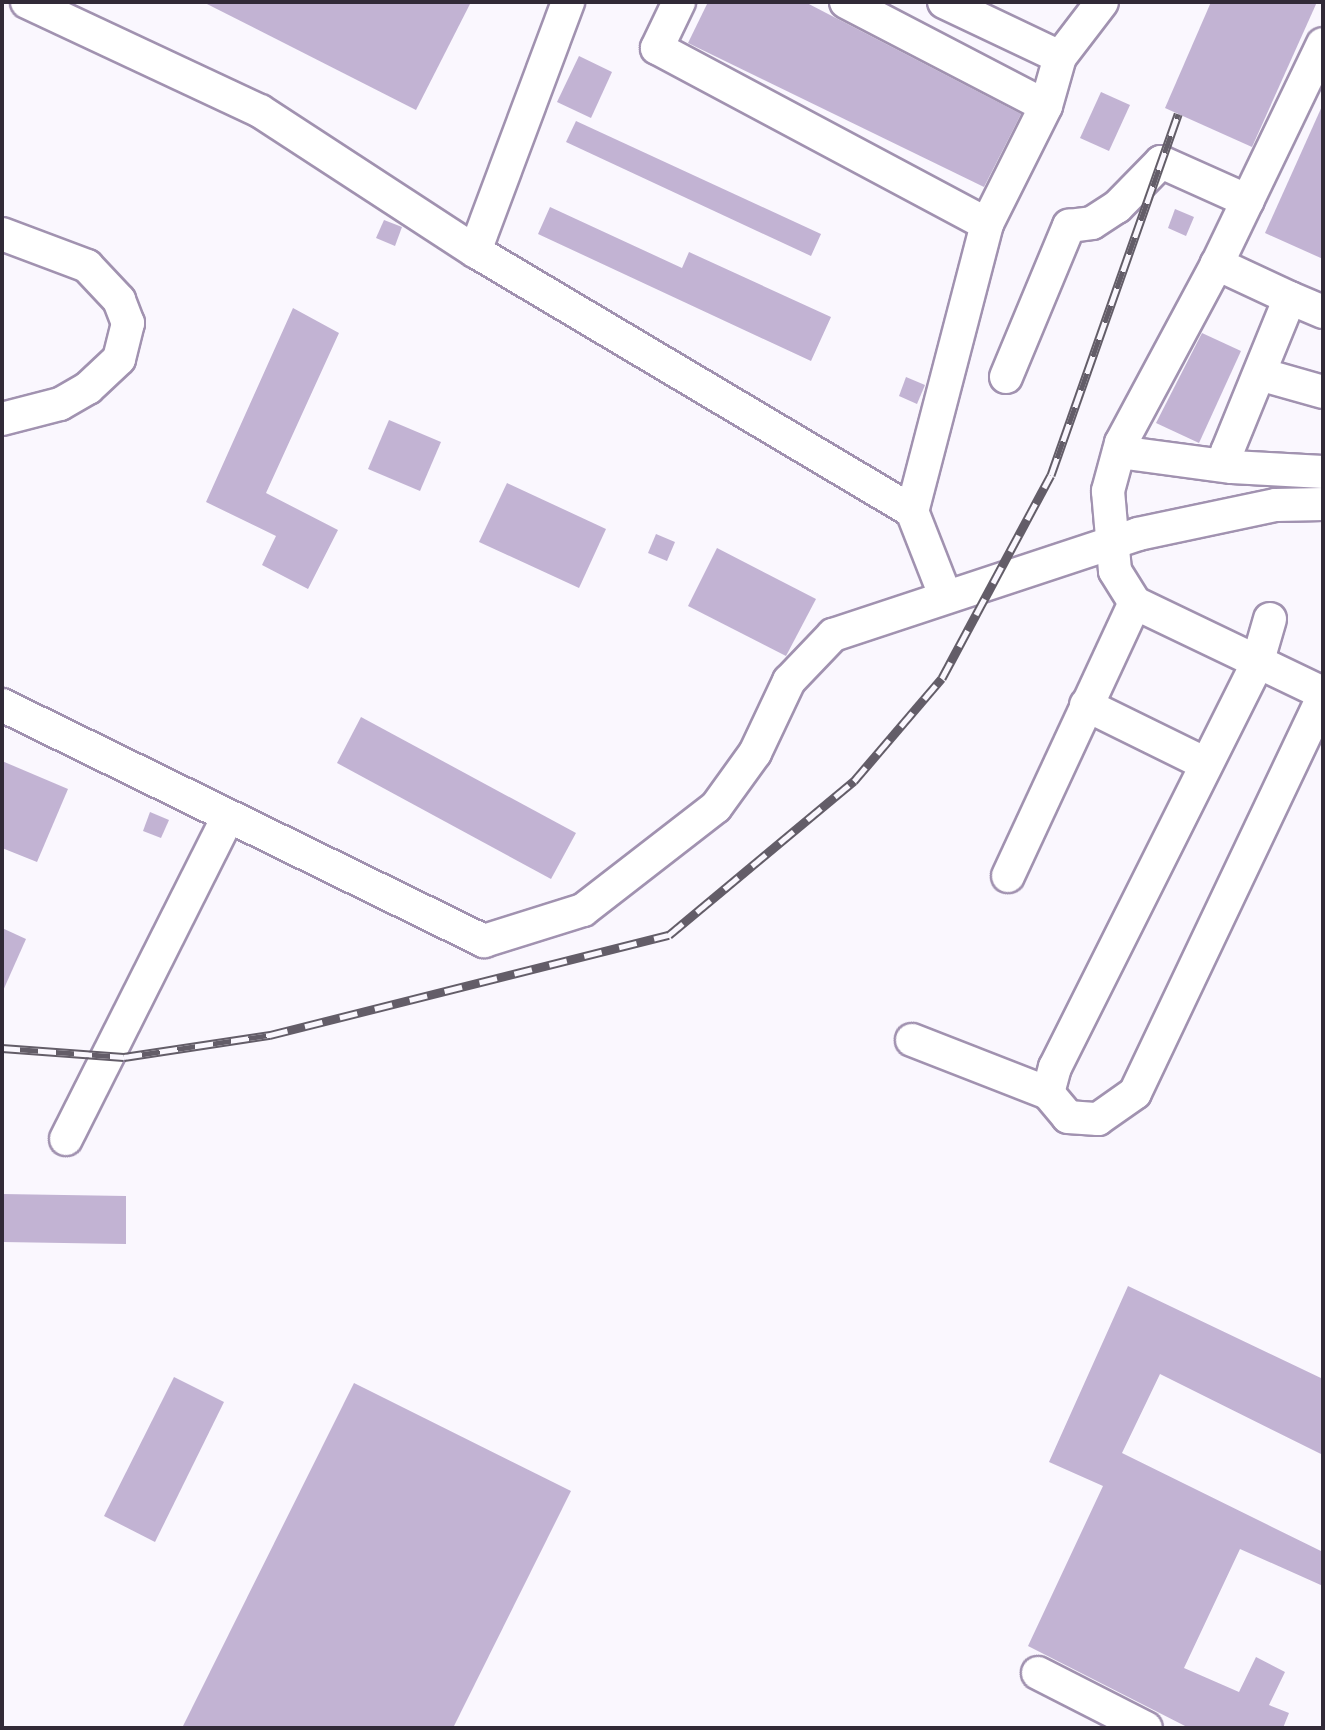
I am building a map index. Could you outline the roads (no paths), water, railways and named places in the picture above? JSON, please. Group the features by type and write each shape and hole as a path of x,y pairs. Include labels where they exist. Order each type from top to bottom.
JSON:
{"lane":[{"path":"27,2 260,111 475,251 912,511"},
{"path":"475,251 568,2"},
{"path":"679,2 657,48 987,224"},
{"path":"846,2 1046,106"},
{"path":"944,2 1060,57"},
{"path":"945,595 912,511 987,224 1046,106 1060,57 1102,2"},
{"path":"912,1040 1048,1093 1068,1117 1089,1121 1135,1093 1323,695 1135,603 1115,571 1108,542 1108,491 1119,452 1217,264 1323,44"},
{"path":"1006,377 1069,226 1092,223 1117,207 1161,162 1248,201"},
{"path":"2,234 87,266 119,300 128,323 119,359 88,388 60,404 2,419"},
{"path":"1217,264 1323,312"},
{"path":"1232,467 1227,452 1263,375 1290,298"},
{"path":"1263,375 1323,392"},
{"path":"1119,452 1232,467 1323,472"},
{"path":"2,705 484,941 583,910 716,807 755,753 789,681 833,635 1108,542 1204,517 1323,504"},
{"path":"1008,876 1135,603"},
{"path":"1048,1093 1055,1067 1257,664 1270,619"},
{"path":"1086,705 1206,764"},
{"path":"66,1139 228,817"},
{"path":"1038,1673 1146,1728"}],"railway":[{"path":"2,1048 124,1057 270,1035 669,935 854,781 942,678 1051,475 1178,114"}]}
